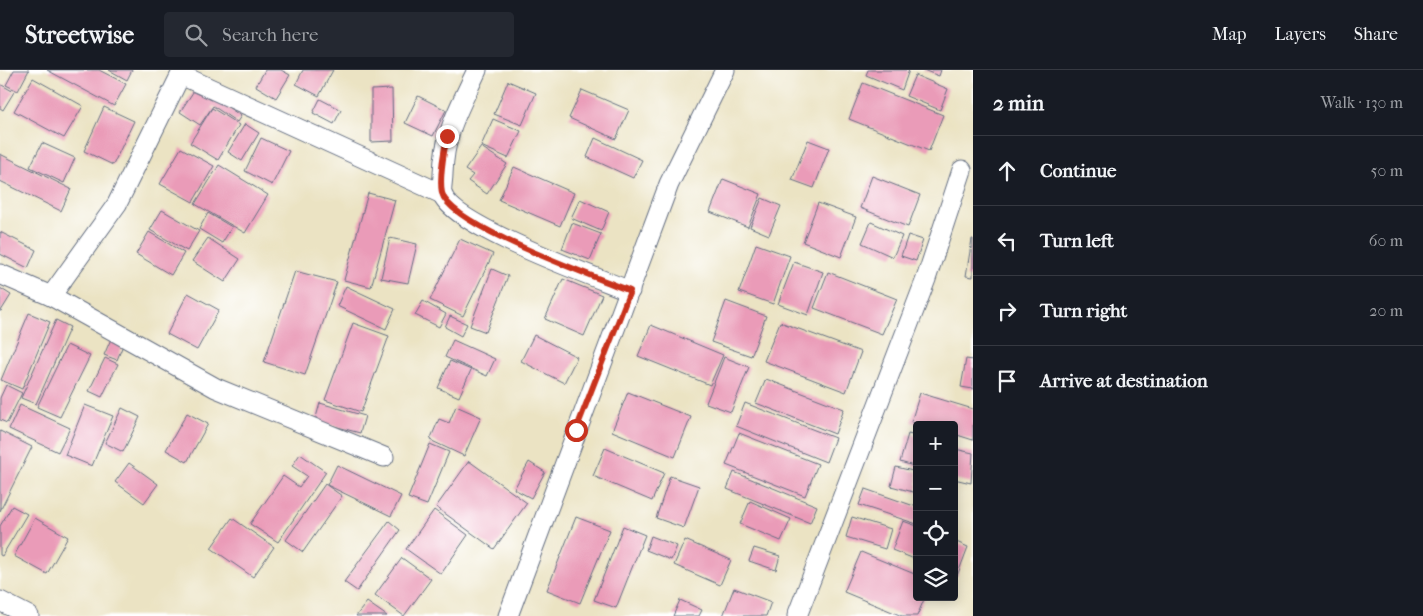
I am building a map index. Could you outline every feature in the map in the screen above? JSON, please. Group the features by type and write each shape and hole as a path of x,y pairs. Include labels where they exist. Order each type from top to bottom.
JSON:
{"street":[{"path":"442,194 447,136 477,70"},
{"path":"509,616 669,184 725,70"},
{"path":"51,296 117,204 182,72 442,194 451,206 468,219 510,242 630,291"},
{"path":"797,616 926,279 962,170"},
{"path":"0,274 51,296 216,388 384,457"},
{"path":"0,601 29,616"}],"building":[{"path":"14,70 29,70 18,91 6,85"},
{"path":"47,70 99,70 126,84 114,106"},
{"path":"109,70 132,70 127,80"},
{"path":"265,70 281,70 290,75 276,98 256,86"},
{"path":"303,70 333,70 319,96 296,84"},
{"path":"868,70 909,70 902,90 866,75"},
{"path":"923,70 941,70 939,76"},
{"path":"915,75 948,89 940,110 906,96"},
{"path":"33,78 83,106 64,138 14,111"},
{"path":"508,81 536,93 522,125 494,114"},
{"path":"863,83 943,115 929,151 849,119"},
{"path":"0,84 14,92 3,110 0,108"},
{"path":"197,86 241,116 237,122 213,106 200,125 180,112"},
{"path":"392,89 393,141 371,142 371,90"},
{"path":"582,90 629,110 616,139 569,118"},
{"path":"418,96 446,110 433,136 405,123"},
{"path":"320,99 341,110 334,124 313,113"},
{"path":"104,107 134,121 113,165 84,151"},
{"path":"212,108 239,125 218,160 190,143"},
{"path":"493,119 521,131 508,158 481,146"},
{"path":"245,124 259,133 242,161 228,152"},
{"path":"261,138 289,151 272,185 245,171"},
{"path":"595,138 642,160 633,178 587,157"},
{"path":"808,140 829,148 814,188 792,180"},
{"path":"42,143 75,158 64,183 30,167"},
{"path":"481,147 507,164 487,194 468,181 473,175 465,170"},
{"path":"181,148 214,166 193,202 160,184"},
{"path":"0,154 71,189 61,211 0,181"},
{"path":"219,165 268,195 245,233 195,204"},
{"path":"514,167 574,193 560,226 499,200"},
{"path":"872,176 920,195 908,227 860,208"},
{"path":"723,179 761,194 748,227 710,212"},
{"path":"368,193 395,200 371,287 344,280"},
{"path":"762,198 781,206 769,235 750,227"},
{"path":"580,199 609,212 601,231 571,218"},
{"path":"818,203 856,217 841,257 803,242"},
{"path":"162,210 199,231 187,251 150,230"},
{"path":"208,213 232,227 222,243 199,229"},
{"path":"871,222 902,236 893,257 862,243"},
{"path":"572,223 601,234 590,260 562,249"},
{"path":"0,232 36,250 28,268 0,254"},
{"path":"149,232 184,253 171,275 136,254"},
{"path":"908,235 923,240 916,261 901,256"},
{"path":"208,238 240,259 225,282 192,261"},
{"path":"390,238 417,244 408,283 381,278"},
{"path":"460,239 493,254 463,316 430,300"},
{"path":"973,239 973,277 966,276"},
{"path":"756,244 790,256 773,304 739,292"},
{"path":"794,262 823,272 808,315 778,304"},
{"path":"492,269 508,276 486,332 470,326"},
{"path":"295,271 337,282 305,375 264,362"},
{"path":"828,272 897,299 882,334 814,308"},
{"path":"563,279 602,295 584,336 545,319"},
{"path":"346,286 395,309 386,329 337,306"},
{"path":"0,288 11,295 1,311 0,311"},
{"path":"188,293 219,310 197,350 167,334"},
{"path":"423,301 446,314 439,327 415,315"},
{"path":"726,301 766,316 751,356 711,342"},
{"path":"29,313 50,322 22,389 1,380"},
{"path":"450,316 467,324 461,336 445,327"},
{"path":"56,320 70,327 36,404 21,398"},
{"path":"780,322 861,352 846,392 764,361"},
{"path":"353,323 389,336 361,412 325,400"},
{"path":"651,325 723,355 710,385 638,356"},
{"path":"534,335 577,357 564,383 521,361"},
{"path":"111,339 123,345 117,360 104,355"},
{"path":"453,340 495,359 487,376 445,357"},
{"path":"67,345 90,356 60,417 37,407"},
{"path":"724,357 749,367 731,412 706,403"},
{"path":"105,358 118,364 102,397 89,391"},
{"path":"966,359 973,360 973,389 961,387"},
{"path":"450,361 471,370 459,397 438,388"},
{"path":"766,379 844,409 835,434 756,403"},
{"path":"6,385 22,393 7,423 0,420 0,398"},
{"path":"628,392 691,417 675,457 612,431"},
{"path":"920,393 973,409 973,440 958,435 958,421 911,422"},
{"path":"320,403 365,416 360,433 315,421"},
{"path":"745,403 835,438 826,462 736,426"},
{"path":"20,405 70,428 58,452 9,429"},
{"path":"85,405 113,416 92,466 65,455"},
{"path":"456,406 481,417 464,456 430,440 439,419 449,423"},
{"path":"122,408 140,417 123,452 105,443"},
{"path":"187,413 208,424 187,462 166,450"},
{"path":"0,431 32,447 0,511"},
{"path":"739,433 818,464 805,496 726,465"},
{"path":"908,434 913,435 913,466 900,462"},
{"path":"430,444 449,452 427,505 408,498"},
{"path":"605,448 664,473 652,501 593,476"},
{"path":"958,450 973,453 971,483 958,480"},
{"path":"300,454 326,472 278,542 250,524 283,476 299,487 307,476 292,466"},
{"path":"469,461 527,503 494,549 436,507"},
{"path":"529,462 545,472 531,498 514,489"},
{"path":"129,463 158,484 144,503 115,482"},
{"path":"337,465 401,496 391,516 327,485"},
{"path":"896,467 913,471 913,492 891,486"},
{"path":"734,472 817,506 810,523 727,489"},
{"path":"670,476 699,486 684,528 656,518"},
{"path":"325,484 342,496 303,552 286,540"},
{"path":"865,489 913,506 913,523 859,505"},
{"path":"750,501 791,519 781,541 740,524"},
{"path":"12,506 27,514 2,556 0,555 0,526"},
{"path":"434,510 468,535 441,574 406,549"},
{"path":"576,517 610,530 580,603 547,590"},
{"path":"852,517 891,529 885,549 846,537"},
{"path":"35,518 68,537 47,574 14,556"},
{"path":"232,518 274,547 253,577 211,548"},
{"path":"389,521 400,530 357,591 344,582"},
{"path":"903,521 913,525 913,558 892,550"},
{"path":"623,526 645,535 616,608 594,600"},
{"path":"651,536 677,546 671,560 646,550"},
{"path":"685,540 731,560 720,585 674,565"},
{"path":"958,543 968,547 958,573"},
{"path":"754,548 780,556 776,570 749,561"},
{"path":"861,552 913,573 913,601 923,601 917,616 902,616 844,592"},
{"path":"402,558 431,579 404,616 375,595"},
{"path":"734,588 771,602 766,616 723,616"},
{"path":"680,600 702,610 699,616 673,616"},
{"path":"367,602 387,616 356,616"}],"route":[{"path":"447,136 442,194 451,206 468,219 510,242 630,291 576,430"}]}
